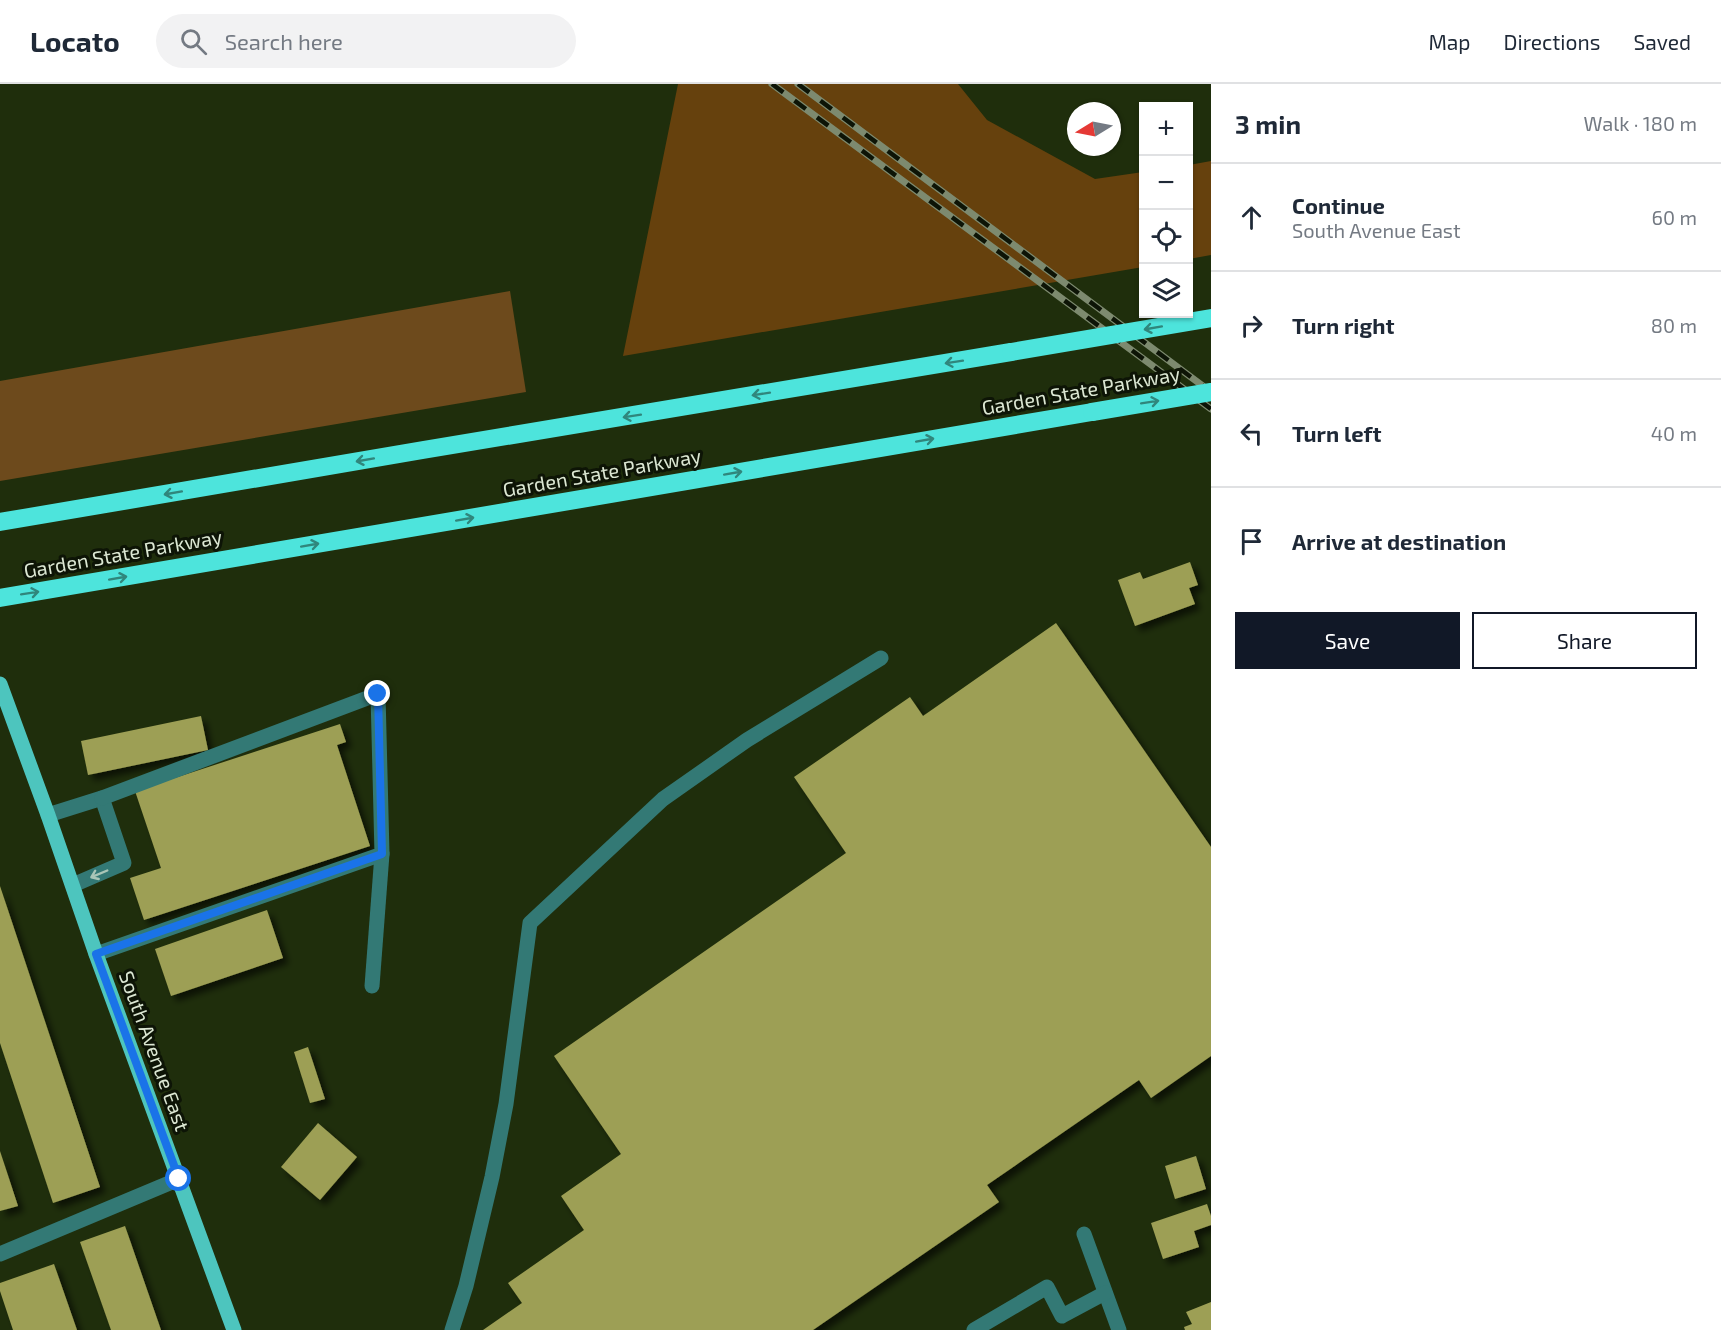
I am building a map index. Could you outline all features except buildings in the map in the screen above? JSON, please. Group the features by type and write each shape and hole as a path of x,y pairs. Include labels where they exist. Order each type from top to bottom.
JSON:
{"highway":[{"path":"0,522 1211,318"},
{"name":"Garden State Parkway","path":"0,598 1211,392"}],"main road":[{"name":"South Avenue East","path":"0,684 234,1330"}],"street":[{"path":"452,1330 466,1286 492,1177 506,1104 530,923 663,799 747,740 881,658"},
{"path":"48,815 102,798 378,694 382,854 372,986"},
{"path":"73,885 124,863 102,798"},
{"path":"96,954 382,854"},
{"path":"0,1254 179,1179"},
{"path":"1084,1234 1119,1330"},
{"path":"974,1330 1047,1287 1060,1323 1106,1293"}],"shaded area":[{"path":"678,84 958,84 987,120 1095,179 1139,173 1139,268 623,356"},
{"path":"1211,161 1211,255 1193,258 1193,210 1193,164"},
{"path":"510,291 526,392 0,481 0,381"}],"railway":[{"path":"772,84 1211,409"},
{"path":"798,84 1211,392"}],"route":[{"path":"179,1179 96,954 382,854 378,694"}]}
